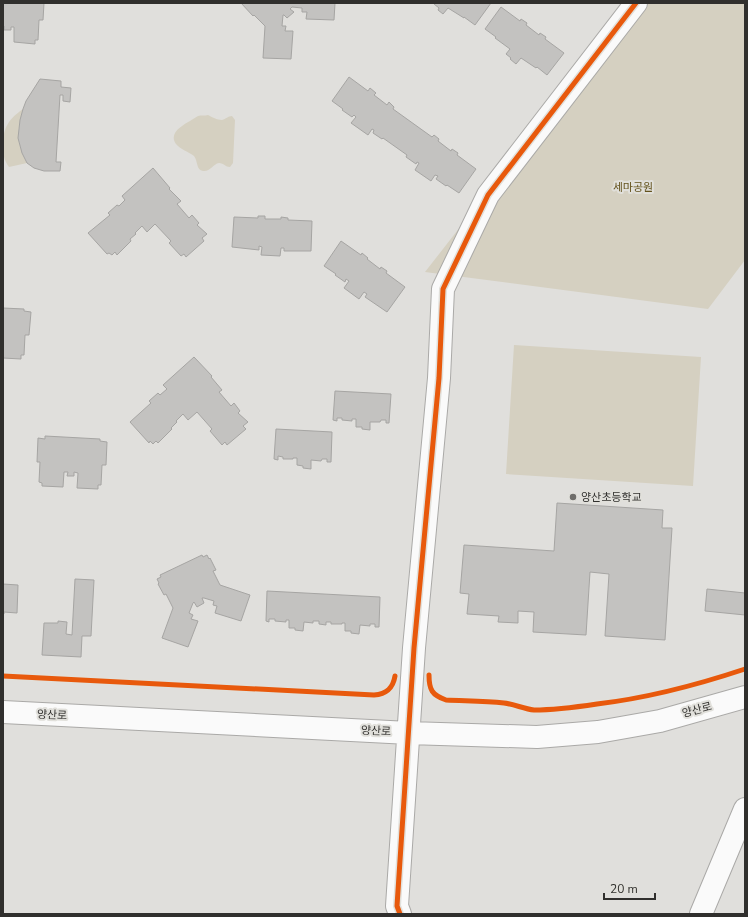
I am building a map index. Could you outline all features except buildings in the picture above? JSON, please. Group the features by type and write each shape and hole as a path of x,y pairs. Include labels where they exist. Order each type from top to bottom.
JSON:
{"street":[{"path":"400,914 396,906 408,733 414,648 439,378 444,289 488,195 636,3"},
{"name":"양산로","path":"3,712 408,733 537,737 598,732 660,721 745,697"},
{"path":"701,914 745,809"}],"green space":[{"name":"세마공원","path":"635,3 745,3 745,260 708,309 425,272"},
{"path":"23,109 19,130 19,143 27,163 9,167 4,155 4,134 8,124 14,116"},
{"path":"208,115 222,120 232,116 235,120 233,163 230,167 219,163 208,170 203,171 199,169 194,156 178,146 174,140 175,133 180,127 198,116"},
{"path":"514,345 701,357 693,486 506,474"}],"cycle path":[{"path":"400,914 397,906 414,648 439,378 443,289 488,195 636,3"},
{"path":"429,675 430,685 434,694 446,700 504,703 534,710 542,710 582,706 654,695 691,686 745,669"},
{"path":"3,676 374,695 389,690 393,684 395,676"}],"place":[{"name":"양산초등학교","path":"573,497"}]}
